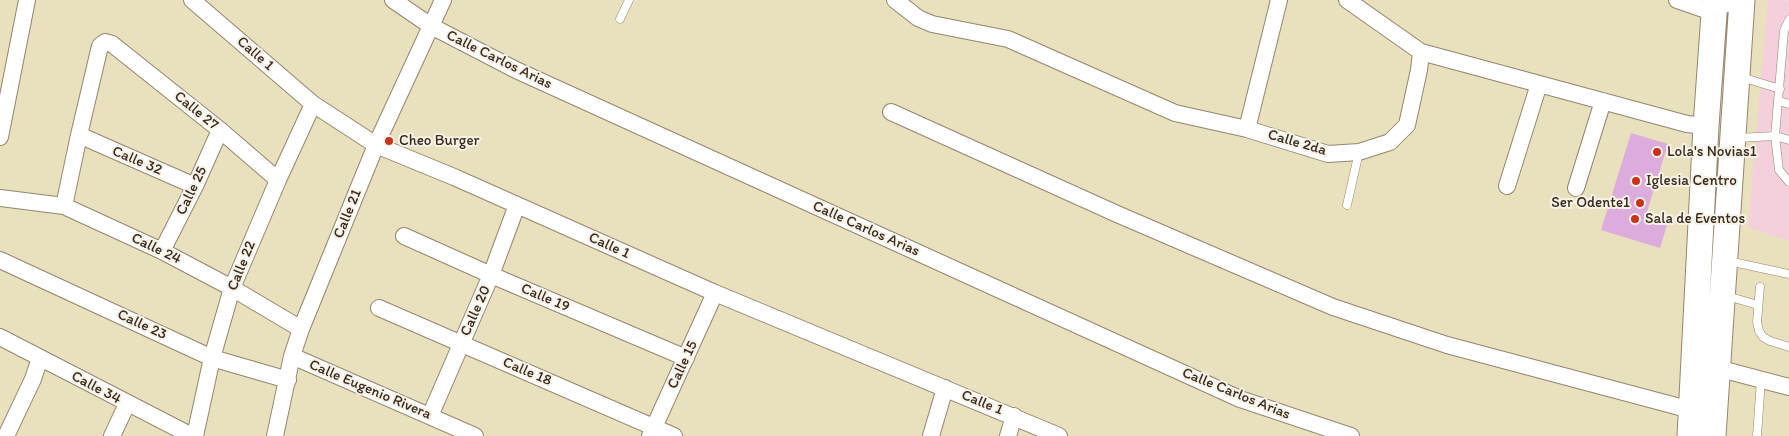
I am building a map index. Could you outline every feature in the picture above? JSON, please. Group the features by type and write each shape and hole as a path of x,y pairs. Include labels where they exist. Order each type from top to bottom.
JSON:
{"main road":[{"path":"1713,436 1737,76 1740,0"},
{"path":"1690,436 1706,126 1715,4"}],"street":[{"path":"0,137 27,0"},
{"name":"Calle 1","path":"192,0 314,104 376,146 454,177 716,293 1059,436"},
{"name":"Calle Carlos Arias","path":"393,0 431,26 516,70 1240,399 1351,436"},
{"name":"Calle 21","path":"275,436 292,356 301,330 376,146 444,0"},
{"name":"Calle 2da","path":"895,0 918,18 932,24 1008,39 1175,113 1246,129 1328,154 1359,152 1390,142 1407,125 1421,52"},
{"path":"1246,129 1279,0"},
{"path":"1347,0 1421,52 1687,124 1706,126"},
{"path":"1677,0 1703,9 1715,4 1740,0"},
{"name":"Calle 27","path":"78,135 100,46 106,42 112,44 220,130 278,180"},
{"path":"1507,186 1538,84"},
{"path":"1576,188 1603,101"},
{"name":"Calle 22","path":"194,436 212,358 232,288 278,180 314,104"},
{"path":"891,112 1117,214 1333,307 1447,346 1691,410"},
{"name":"Calle 25","path":"162,251 195,186 220,130"},
{"path":"64,206 78,135"},
{"name":"Calle 32","path":"78,135 195,186"},
{"name":"Calle 24","path":"0,198 64,206 162,251 232,288 301,330"},
{"name":"Calle 20","path":"430,416 491,276 517,206"},
{"name":"Calle 19","path":"404,236 491,276 686,358"},
{"name":"Calle 23","path":"0,260 212,358 288,380"},
{"name":"Calle 15","path":"652,432 716,293"},
{"name":"Calle 18","path":"379,308 652,432 674,436"},
{"name":"Calle 34","path":"0,337 127,404 194,436"},
{"name":"Calle Eugenio Rivera","path":"292,356 475,436"},
{"path":"6,436 33,379 40,358"},
{"path":"1717,368 1789,387"},
{"path":"931,436 945,388"},
{"path":"112,436 127,404"},
{"path":"1008,436 1014,416"}],"lane":[{"path":"620,19 629,0"},
{"path":"1789,20 1784,31 1786,59 1780,88 1775,136 1780,170 1789,182"},
{"path":"1737,76 1780,88"},
{"path":"1779,100 1789,104"},
{"path":"1733,138 1775,136 1789,140"},
{"path":"1347,205 1359,152"},
{"path":"1725,260 1789,274"},
{"path":"1760,287 1757,322 1759,331 1770,341 1789,347"},
{"path":"1722,295 1758,305"},
{"path":"1756,436 1761,380"}],"shaded area":[{"path":"1768,0 1789,2 1789,241 1748,227"}],"building":[{"name":"Iglesia Centro","path":"1631,133 1668,144 1645,218 1667,225 1660,248 1601,230"}],"place":[{"name":"Cheo Burger","path":"389,141"},
{"name":"Lola's Novias1","path":"1657,152"},
{"name":"Iglesia Centro","path":"1636,181"},
{"name":"Ser Odente1","path":"1640,203"},
{"name":"Sala de Eventos","path":"1635,219"}]}
